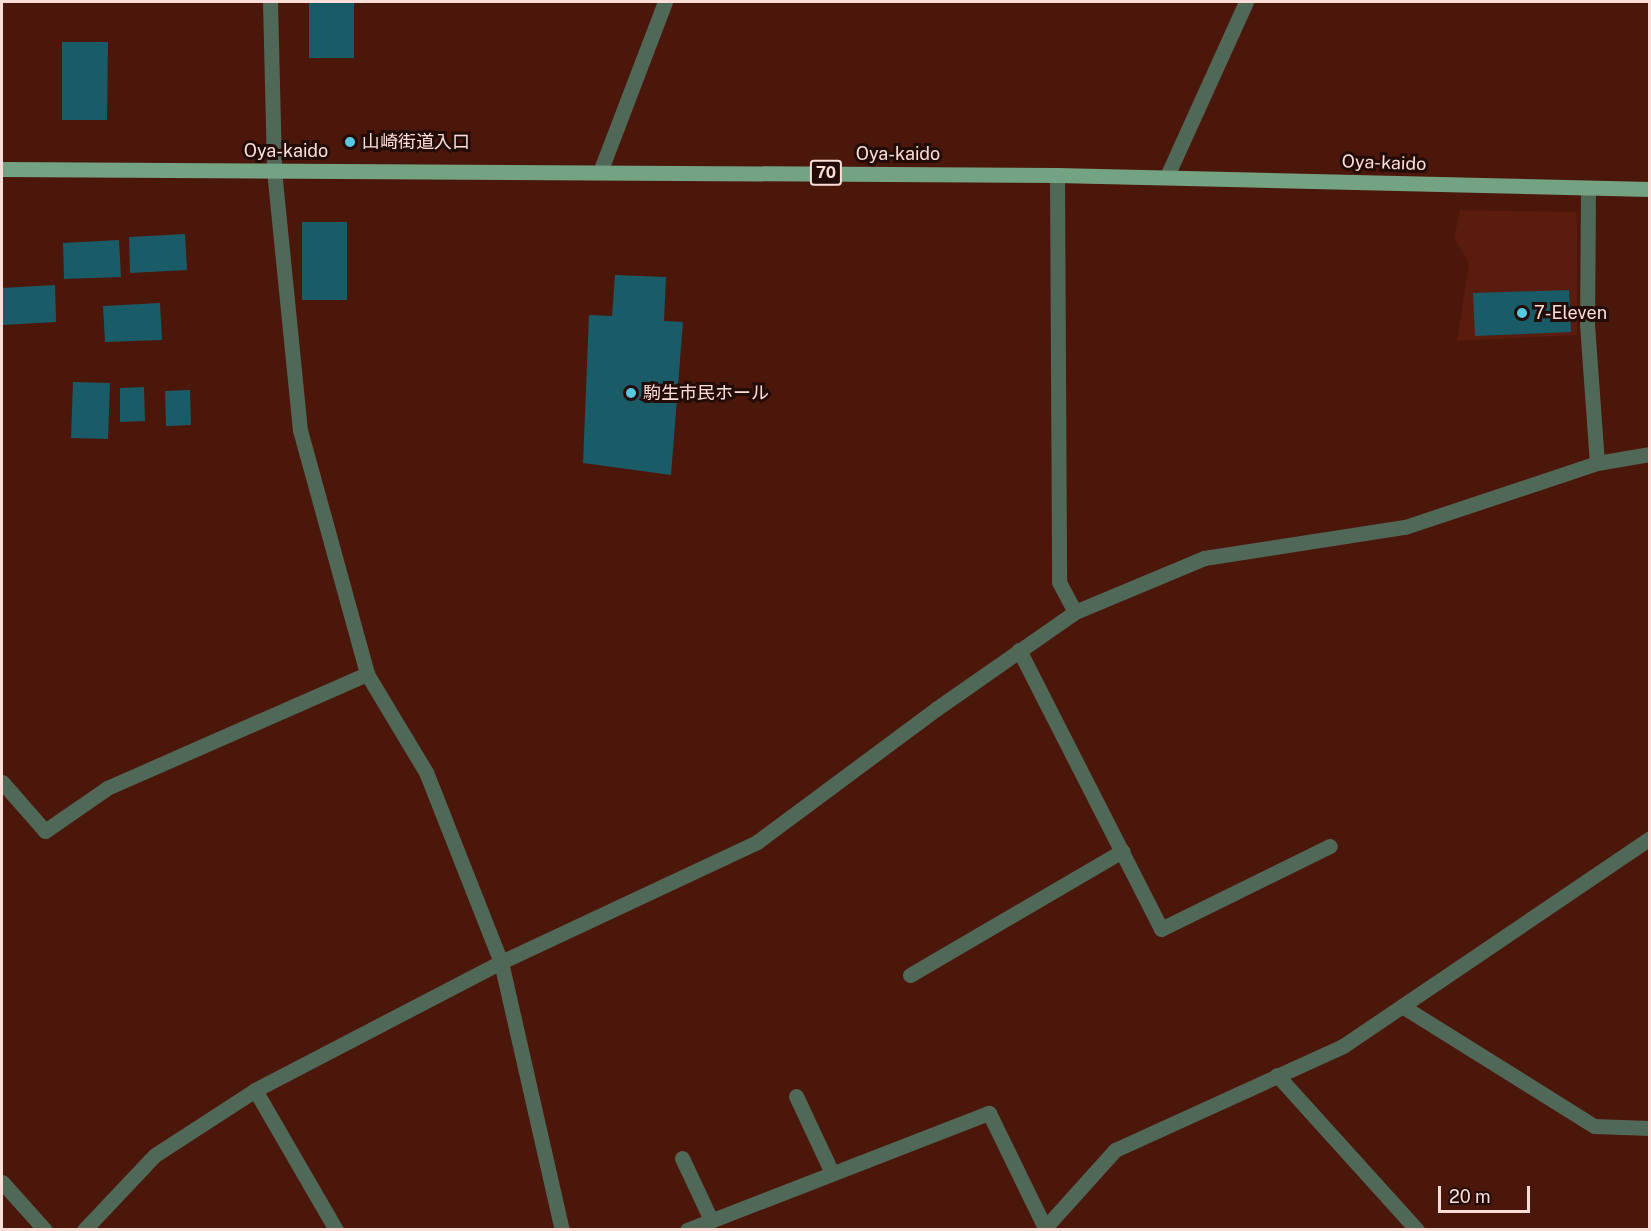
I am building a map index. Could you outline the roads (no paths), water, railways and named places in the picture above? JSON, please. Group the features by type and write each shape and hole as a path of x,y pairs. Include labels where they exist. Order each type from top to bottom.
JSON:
{"main road":[{"name":"Oya-kaido","path":"2,169 1167,176 1650,189"}],"street":[{"path":"270,2 274,170 300,430 367,674 426,772 501,962 561,1230"},
{"path":"600,172 665,2"},
{"path":"1167,176 1246,2"},
{"path":"1057,175 1059,582 1075,612"},
{"path":"1588,188 1587,324 1597,463"},
{"path":"84,1230 155,1155 255,1090 501,962 757,842 1019,650 1075,612 1204,558 1405,527 1597,463 1650,454"},
{"path":"1019,650 1161,929 1330,846"},
{"path":"2,782 45,831 106,788 367,674"},
{"path":"687,1230 989,1113 1044,1229 1115,1150 1343,1046 1650,838"},
{"path":"910,975 1122,851"},
{"path":"1402,1006 1594,1126 1650,1128"},
{"path":"1277,1075 1417,1230"},
{"path":"255,1090 336,1230"},
{"path":"796,1096 832,1173"},
{"path":"682,1158 711,1220"},
{"path":"2,1182 45,1230"}],"place":[{"name":"山崎街道入口","path":"350,142"},
{"name":"7-Eleven","path":"1522,313"},
{"name":"駒生市民ホール","path":"631,393"}]}
